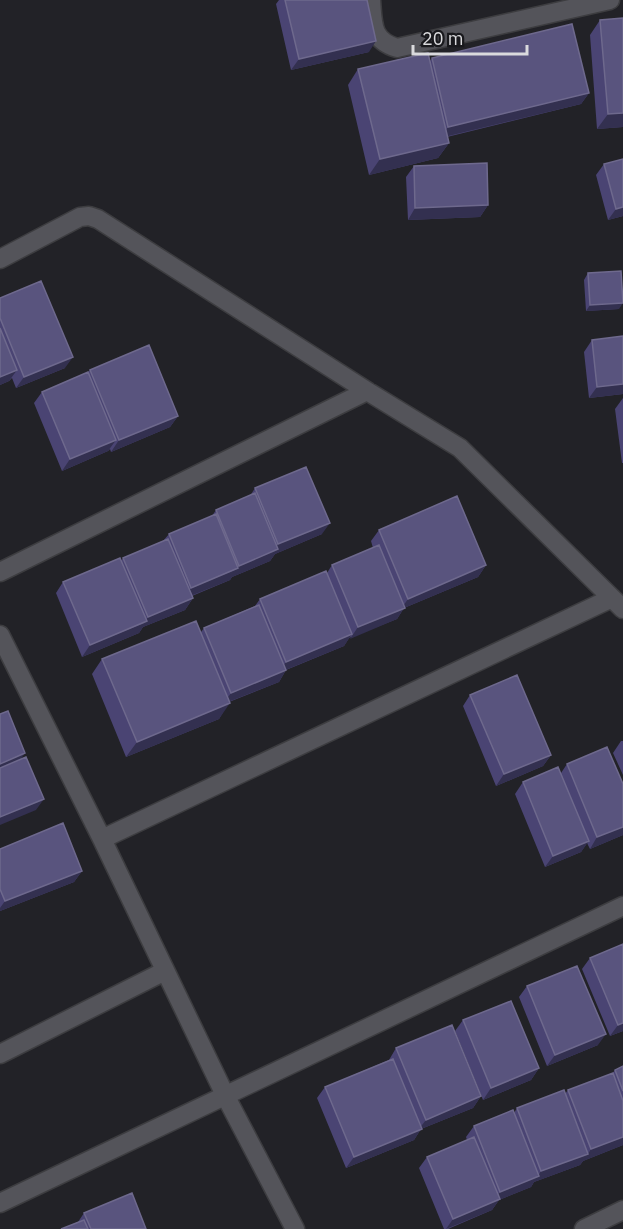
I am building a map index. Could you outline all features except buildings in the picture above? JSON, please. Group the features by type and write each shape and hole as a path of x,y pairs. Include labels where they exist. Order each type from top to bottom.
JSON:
{"street":[{"path":"371,0 374,30 382,41 398,48 610,0"},
{"path":"0,259 80,217 89,216 98,219 460,448 618,604 102,839"},
{"path":"0,572 367,391"},
{"path":"0,635 102,839 226,1097 295,1229"},
{"path":"0,1203 623,906"},
{"path":"0,1054 165,971"},
{"path":"584,1229 623,1210"}]}
